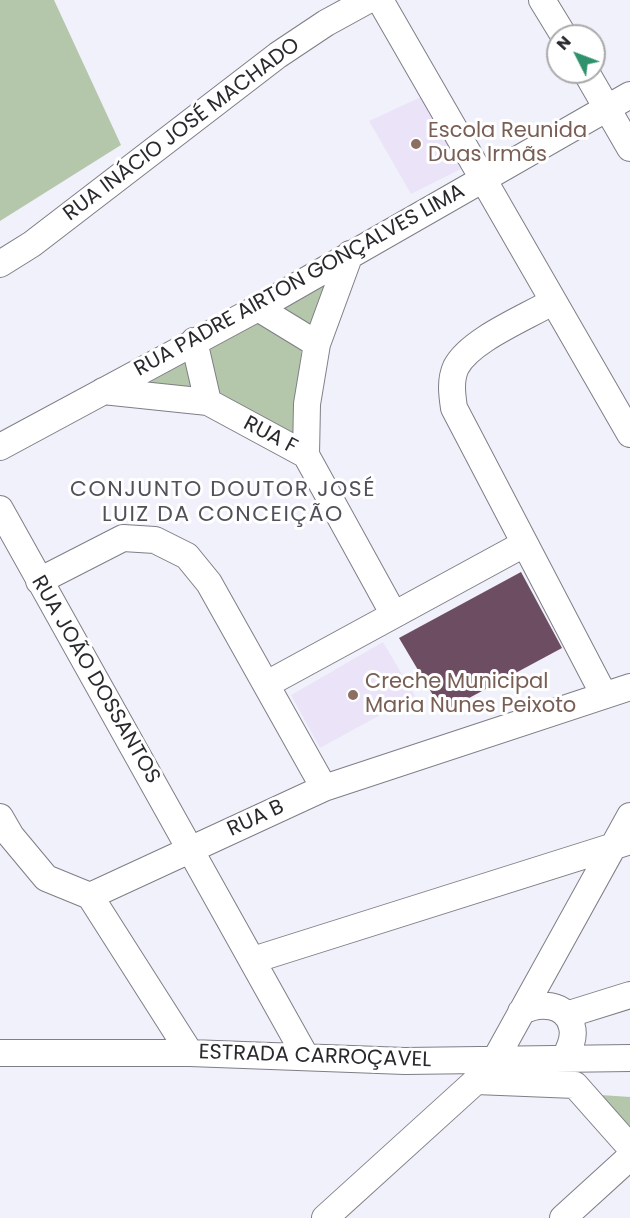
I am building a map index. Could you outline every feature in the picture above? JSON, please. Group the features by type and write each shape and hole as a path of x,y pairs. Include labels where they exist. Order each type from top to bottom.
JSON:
{"street":[{"name":"RUA INÁCIO JOSÉ MACHADO","path":"0,264 32,244 278,55 326,23 368,0"},
{"path":"380,0 630,434"},
{"path":"542,0 557,24"},
{"path":"593,84 630,148"},
{"name":"RUA PADRE AIRTON GONÇALVES LIMA","path":"0,447 258,308 481,178 630,95"},
{"name":"RUA F","path":"103,391 208,402 306,455 307,404 316,344 350,254"},
{"path":"552,302 467,351 455,368 451,388 454,408 604,695 630,705"},
{"path":"258,308 316,344"},
{"path":"194,341 208,402"},
{"path":"306,455 393,613"},
{"name":"RUA JOÃO DOSSANTOS","path":"0,509 306,1058"},
{"path":"39,581 123,538 155,540 187,556 209,583 324,788"},
{"path":"267,684 393,613 524,544"},
{"path":"604,695 630,679"},
{"path":"604,695 630,687"},
{"name":"RUA B","path":"90,896 324,788 604,695"},
{"path":"495,1060 621,844 630,816"},
{"path":"0,817 11,836 46,878 90,896 190,1053"},
{"path":"253,960 621,844"},
{"path":"566,1015 630,995"},
{"path":"521,1012 532,1006 544,1005 555,1006 566,1015 572,1025 572,1035 564,1059"},
{"name":"ESTRADA CARROÇAVEL","path":"0,1053 190,1053 405,1061 630,1058"},
{"path":"325,1218 477,1081 575,1085 630,1147"},
{"path":"563,1218 630,1157"}],"shaded area":[{"name":"Escola Reunida Duas Irmãs","path":"423,96 463,168 411,194 369,121"},
{"name":"Creche Municipal Maria Nunes Peixoto","path":"383,642 415,696 320,748 291,695"}],"green space":[{"path":"0,0 54,0 121,145 0,221"},
{"path":"326,281 310,330 278,311"},
{"path":"257,318 302,344 295,435 213,389 204,354 209,343"},
{"path":"187,354 194,390 134,383"},
{"path":"601,1095 630,1097 630,1126"}],"building":[{"path":"521,572 562,648 443,712 399,638"}],"place":[{"name":"Escola Reunida Duas Irmãs","path":"416,144"},
{"name":"Creche Municipal Maria Nunes Peixoto","path":"353,695"}],"district":[{"name":"CONJUNTO DOUTOR JOSÉ LUIZ DA CONCEIÇÃO","path":"223,502"}]}
